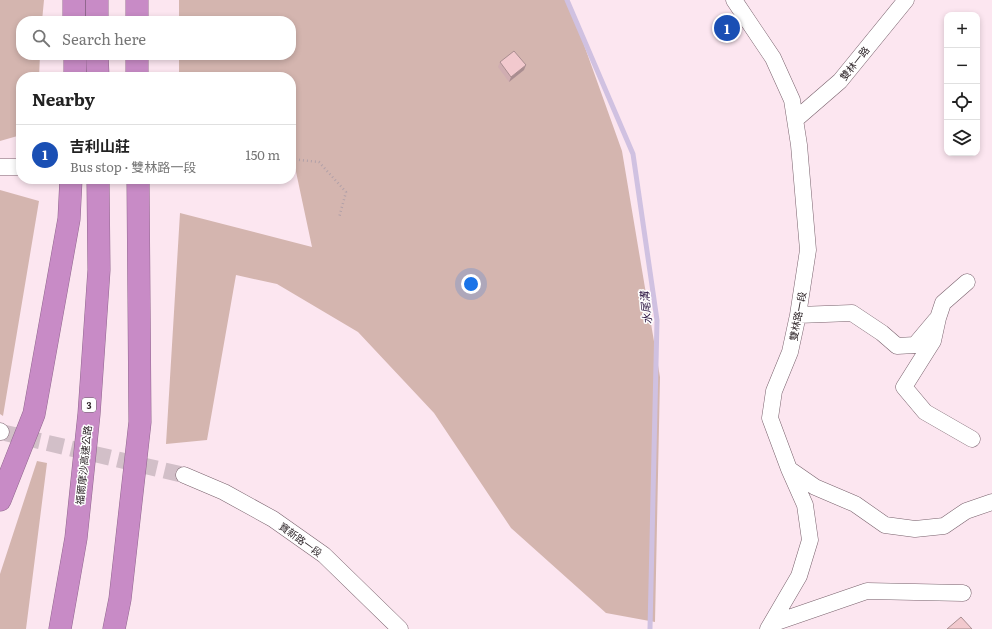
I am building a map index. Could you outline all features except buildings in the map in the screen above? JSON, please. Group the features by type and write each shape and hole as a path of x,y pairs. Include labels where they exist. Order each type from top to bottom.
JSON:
{"highway":[{"path":"74,0 74,16"},
{"path":"97,0 97,16"},
{"path":"137,0 137,16"},
{"path":"75,60 75,72"},
{"path":"97,60 98,72"},
{"path":"137,60 137,72"},
{"path":"0,500 34,414 69,219 71,184"},
{"name":"福爾摩沙高速公路","path":"60,629 76,538 89,414 99,270 98,184"},
{"path":"114,629 120,599 140,422 138,184"}],"street":[{"name":"雙林路一段","path":"734,0 773,58 792,100 799,145 808,250 798,315 790,352 774,391 770,418 805,505 810,540 799,576 769,627"},
{"name":"雙林一路","path":"795,120 840,81 906,0"},
{"path":"0,167 16,167"},
{"path":"967,282 943,303 933,341 904,386 925,412 972,439"},
{"path":"798,315 852,313 882,332 897,346 915,345 938,318"},
{"path":"790,469 815,487 855,504 885,525 915,529 944,526 966,512 992,502"},
{"name":"寶新路一段","path":"184,476 224,492 273,518 324,555 400,629"},
{"path":"769,627 868,591 963,592"}],"path":[{"path":"296,160 319,162 346,192 340,218"}],"shaded area":[{"path":"0,0 44,0 42,16 16,16 16,60 40,60 39,72 16,72 16,136 0,141"},
{"path":"179,0 568,0 622,151 660,377 655,622 606,613 511,528 434,413 358,332 277,284 236,275 207,440 166,444 180,213 312,247 296,172 296,72 179,72 179,60 296,60 296,16 179,16"},
{"path":"0,190 39,201 3,416 0,414"},
{"path":"37,461 47,463 26,629 0,629 0,574"}],"waterway":[{"name":"水尾溝","path":"567,0 633,154 657,320 650,629"}],"tunnel":[{"path":"1,432 184,475"}],"place":[{"name":"吉利山莊","path":"727,28"}]}
